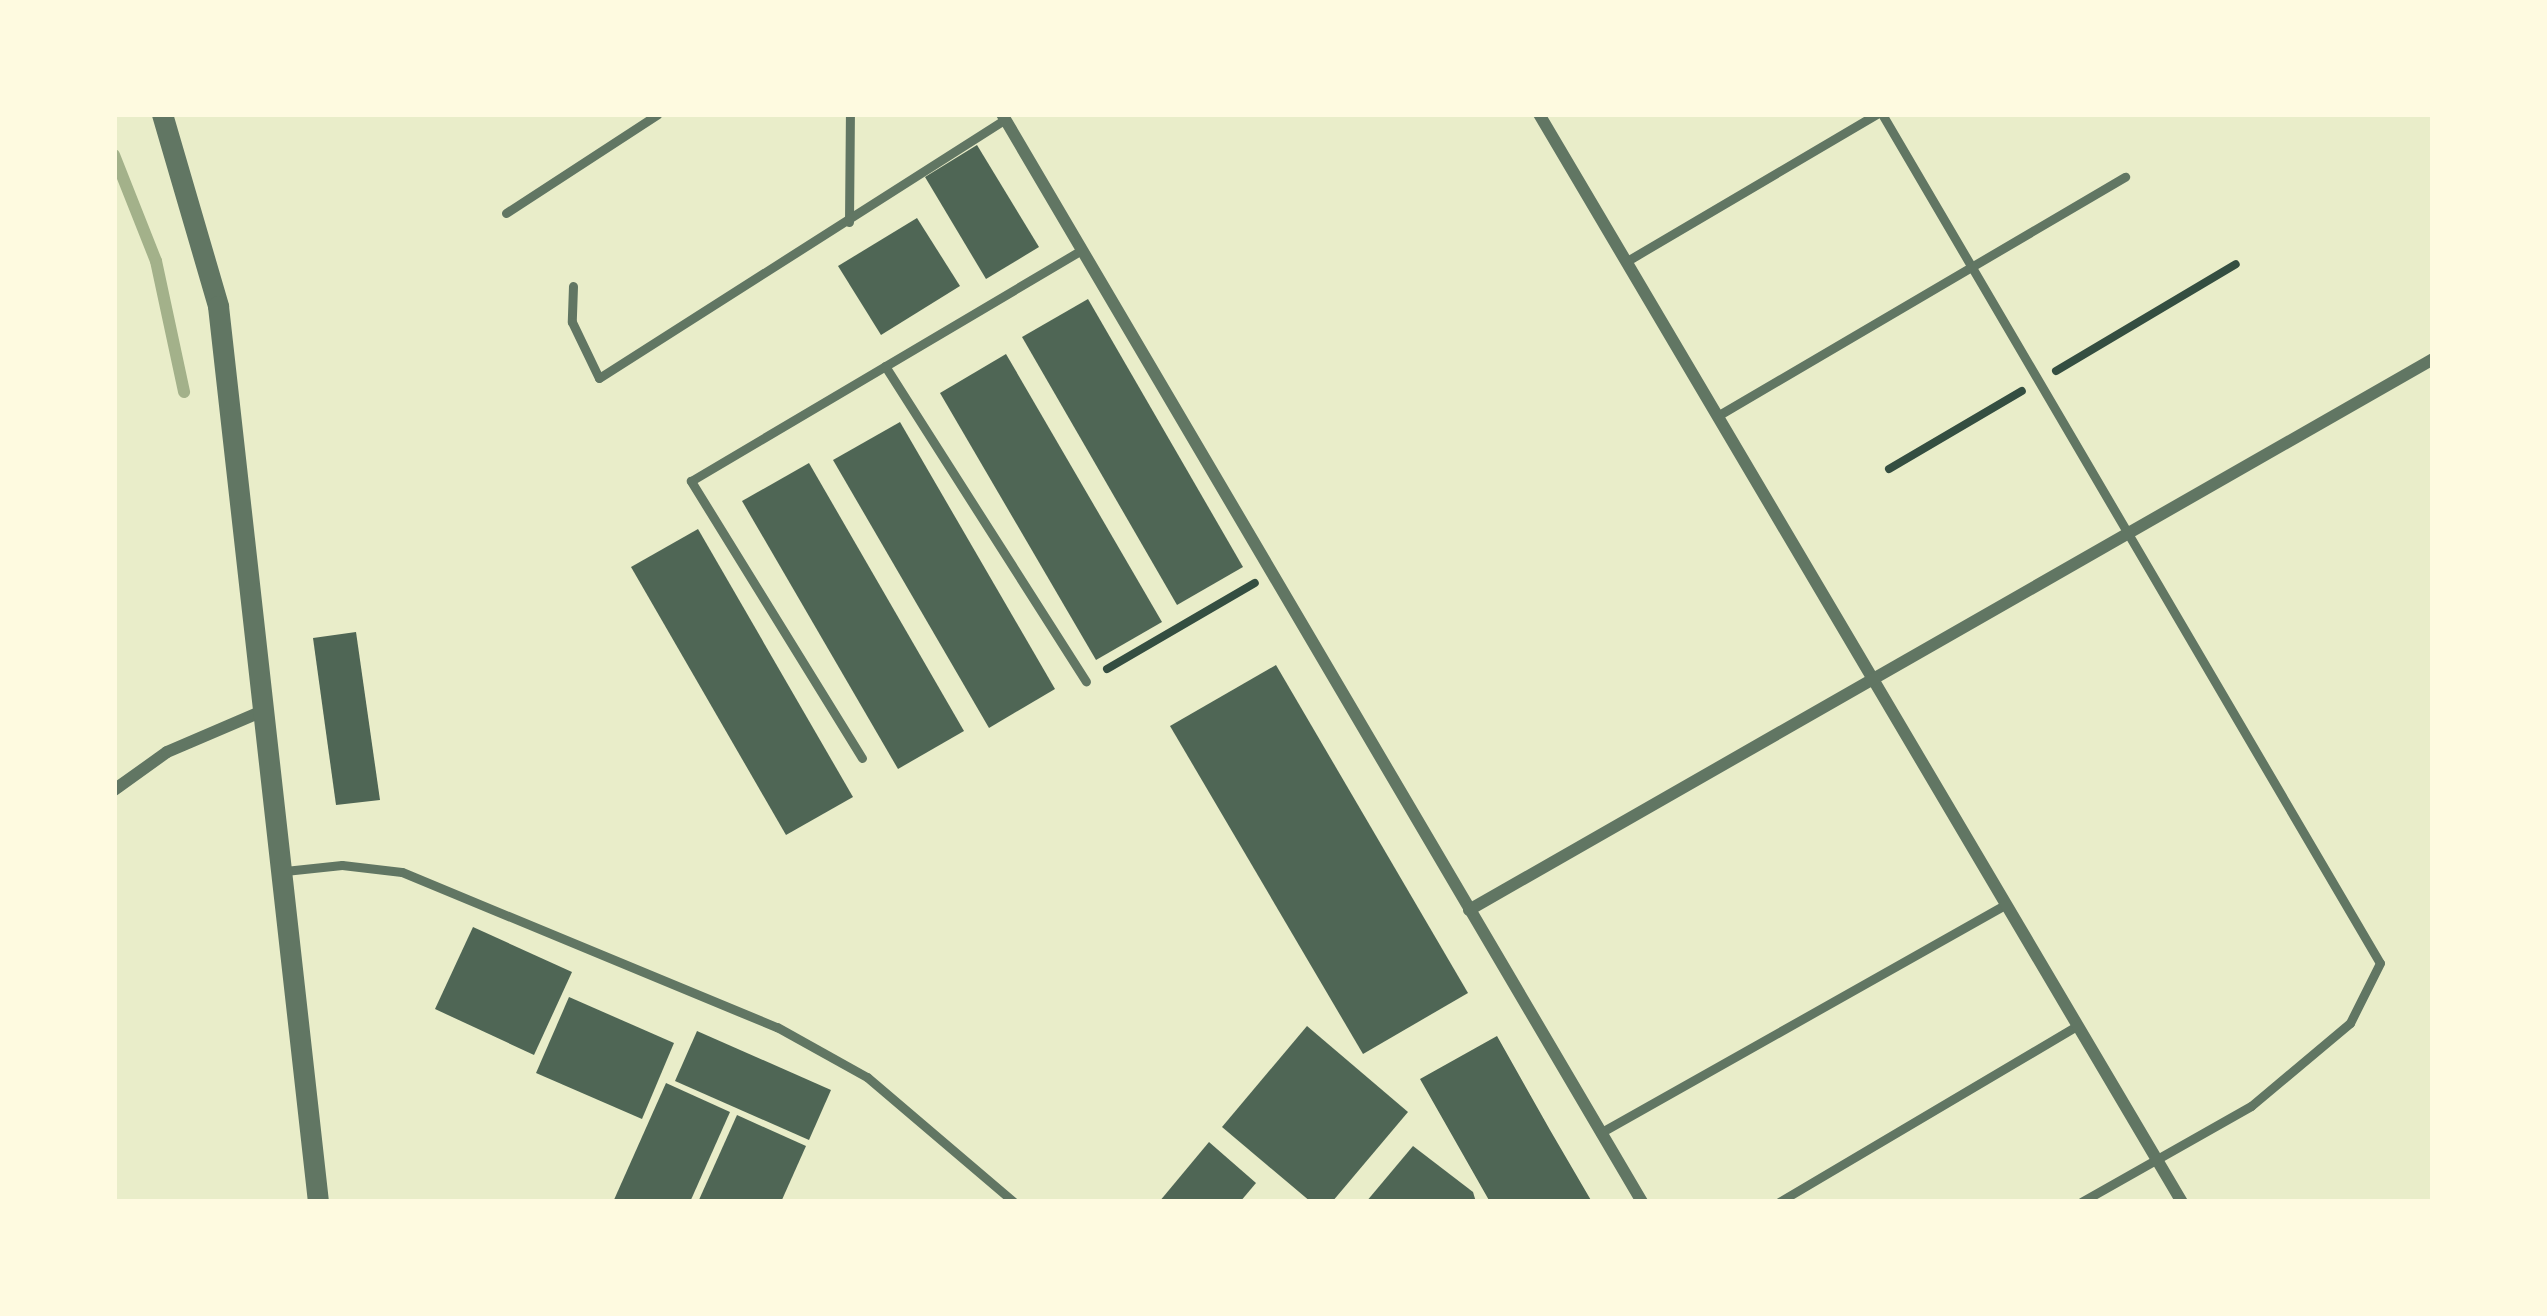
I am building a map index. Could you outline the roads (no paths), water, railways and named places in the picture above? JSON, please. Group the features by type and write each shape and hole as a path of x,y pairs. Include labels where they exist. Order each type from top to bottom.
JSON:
{"street":[{"path":"162,114 218,306 285,871 318,1202"},
{"path":"1539,114 2182,1202"},
{"path":"1004,117 1642,1202"},
{"path":"1469,910 1877,681 2433,359"},
{"path":"114,790 167,752 266,710"}],"lane":[{"path":"506,213 658,114"},
{"path":"849,222 850,114"},
{"path":"1627,261 1880,114 2133,534 2380,963 2350,1023 2251,1106 2081,1202"},
{"path":"573,286 572,322 599,378 849,222 1004,117"},
{"path":"1719,415 2125,176"},
{"path":"862,758 691,481 1081,250"},
{"path":"885,366 1086,681"},
{"path":"285,871 342,865 402,872 777,1027 867,1077 1014,1202"},
{"path":"1600,1132 2005,904"},
{"path":"1779,1202 2077,1026"}],"waterway":[{"path":"114,155 156,261 184,392"}]}
